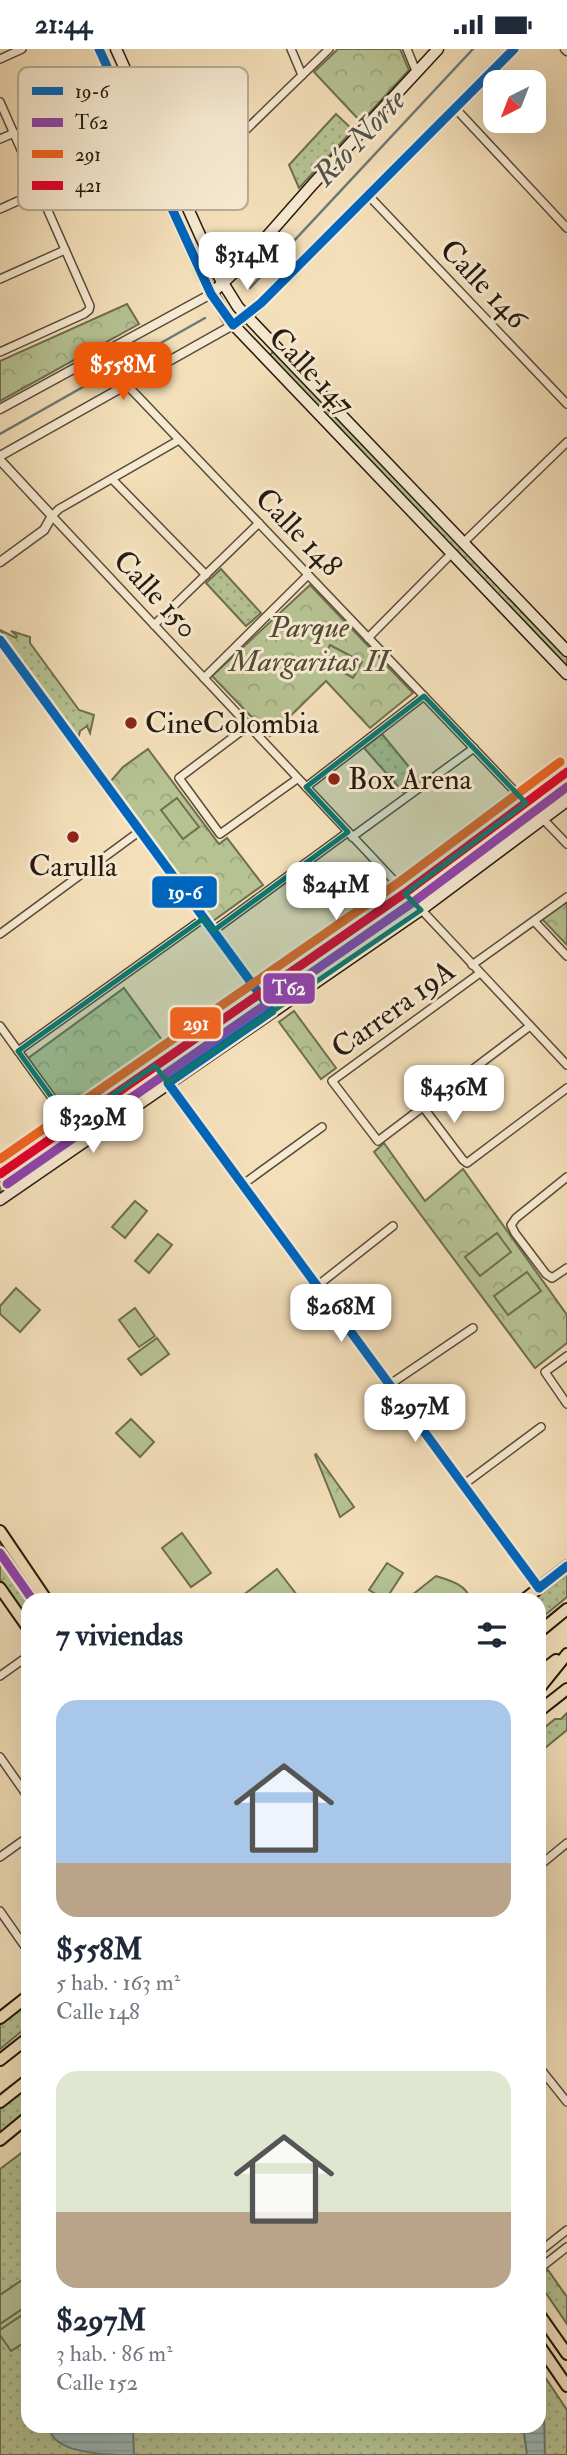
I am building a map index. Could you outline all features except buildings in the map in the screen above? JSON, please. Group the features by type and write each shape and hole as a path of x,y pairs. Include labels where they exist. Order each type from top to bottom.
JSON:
{"main road":[{"name":"Calle 147","path":"99,49 107,67"},
{"name":"Calle 147","path":"116,49 124,67"},
{"path":"211,294 223,285 438,49"},
{"path":"233,324 246,316 514,49"},
{"name":"Calle 147","path":"173,210 211,294 233,324 567,674"},
{"name":"Calle 147","path":"189,210 223,285 246,316 567,652"},
{"path":"0,1174 405,893 567,772"},
{"path":"0,1201 421,910 567,801"},
{"path":"0,1531 42,1593"},
{"path":"533,1593 567,1566"},
{"path":"0,1588 21,1618"},
{"path":"546,1626 567,1609"},
{"path":"546,1668 567,1652"},
{"path":"546,1680 567,1652"},
{"path":"546,1706 567,1689"},
{"path":"0,2018 21,2002"},
{"path":"0,2060 21,2044"},
{"path":"0,2102 21,2086"},
{"path":"0,2140 21,2123"},
{"path":"546,2323 567,2354"},
{"path":"546,2355 567,2386"}],"street":[{"path":"0,59 22,49"},
{"path":"291,49 302,75"},
{"path":"248,128 329,49"},
{"path":"407,49 416,71"},
{"path":"0,102 18,142"},
{"path":"455,108 567,227"},
{"path":"0,139 14,133"},
{"name":"Calle 146","path":"368,195 567,404"},
{"path":"0,209 18,201"},
{"path":"0,352 89,310 90,306 48,210"},
{"path":"0,279 65,250"},
{"path":"0,409 211,294"},
{"path":"0,458 233,324"},
{"name":"Calle 148","path":"125,384 526,803"},
{"path":"0,562 44,530 59,509 179,440"},
{"path":"463,543 567,442"},
{"name":"Calle 150","path":"0,458 567,1065"},
{"path":"112,479 206,575"},
{"path":"154,625 259,523"},
{"path":"368,638 452,553"},
{"path":"204,678 308,575"},
{"path":"0,640 272,1011"},
{"path":"306,787 424,697"},
{"path":"248,726 179,778 220,834 297,779"},
{"path":"213,931 474,748"},
{"path":"543,819 567,844"},
{"path":"0,935 140,831"},
{"name":"Carrera 19A","path":"472,965 567,897"},
{"path":"18,1051 204,918"},
{"path":"534,921 567,956"},
{"name":"Carrera 19A","path":"423,1107 378,1141 332,1081 480,973"},
{"path":"0,1025 71,1124"},
{"path":"530,1026 423,1107 467,1163 567,1088"},
{"path":"155,1066 539,1588"},
{"path":"242,1185 322,1127"},
{"path":"567,1177 511,1225 546,1274 552,1278 567,1268"},
{"path":"317,1286 393,1226"},
{"path":"389,1385 472,1328"},
{"path":"567,1356 545,1372 567,1404"},
{"path":"463,1485 541,1427"},
{"path":"0,1676 21,1661"},
{"path":"0,1757 21,1787"},
{"path":"0,1857 21,1842"},
{"path":"546,1860 567,1843"},
{"path":"0,1911 21,1941"},
{"path":"546,2076 567,2102"},
{"path":"546,2246 567,2230"},
{"path":"546,2264 567,2247"}],"highlighted area":[{"path":"424,696 526,803 405,894 421,910 168,1083 155,1066 71,1124 18,1051 204,918 213,931 348,832 306,787"}],"green space":[{"path":"338,49 400,49 409,70 361,122 314,72"},
{"path":"336,114 353,130 299,188 289,165"},
{"path":"127,304 139,324 0,401 0,361"},
{"path":"274,351 567,656 567,668 269,356"},
{"path":"221,569 261,613 246,626 206,583"},
{"name":"Parque Margaritas II","path":"310,585 413,693 370,728 326,681 270,736 212,676"},
{"path":"0,630 16,638 11,631 30,637 30,643 79,710 94,715 90,733 87,726 80,731 78,740"},
{"path":"330,645 362,662 353,678 322,661"},
{"path":"382,734 419,779 403,792 364,748"},
{"path":"148,749 219,844 227,838 263,885 213,921 110,782 123,767"},
{"path":"567,778 567,794 434,895 426,885"},
{"path":"177,798 199,827 183,839 161,810"},
{"path":"567,901 567,945 542,919"},
{"path":"392,908 400,919 284,1000 276,988"},
{"path":"124,988 167,1047 70,1117 27,1059"},
{"path":"246,1007 252,1015 182,1068 176,1060 190,1050 195,1042"},
{"path":"294,1011 336,1068 321,1079 279,1022"},
{"path":"142,1079 150,1090 0,1196 0,1177"},
{"path":"384,1143 425,1201 463,1169 567,1315 567,1343 535,1368 374,1152"},
{"path":"135,1201 147,1211 125,1238 112,1227"},
{"path":"497,1233 511,1252 480,1276 465,1257"},
{"path":"158,1234 172,1245 149,1273 135,1261"},
{"path":"527,1272 541,1291 508,1315 494,1296"},
{"path":"16,1288 40,1310 20,1332 0,1314 0,1306"},
{"path":"135,1308 155,1336 139,1347 119,1320"},
{"path":"157,1338 169,1354 141,1375 128,1359"},
{"path":"131,1419 154,1442 140,1457 116,1433"},
{"path":"315,1455 354,1507 340,1517"},
{"path":"182,1533 211,1573 191,1587 162,1548"},
{"path":"0,1545 32,1593 21,1593 21,1609 0,1579"},
{"path":"387,1563 403,1573 390,1593 374,1593 369,1590"},
{"path":"277,1569 295,1593 246,1593"},
{"path":"567,1573 567,1597 546,1614 546,1593 542,1593"},
{"path":"436,1576 452,1581 467,1593 415,1593"},
{"path":"567,1713 567,1730 546,1747 546,1726 555,1719 561,1719"},
{"path":"21,2007 21,2032 0,2049 0,2024"},
{"path":"21,2091 21,2119 0,2136 0,2108"},
{"path":"21,2153 21,2433 546,2433 546,2378 567,2410 567,2455 0,2455 0,2169"},
{"path":"548,2270 567,2297 567,2324 546,2293"},
{"path":"21,2281 21,2310 0,2324 0,2295"},
{"path":"21,2316 21,2345 11,2351 0,2335 0,2330"}],"water":[{"path":"51,2433 133,2433 134,2455 70,2448"},
{"path":"524,2433 544,2433 545,2455 527,2455"}],"waterway":[{"name":"Río Norte","path":"250,288 473,49"},
{"name":"Río Norte","path":"0,434 205,318"}],"transit line":[{"name":"19-6","path":"99,49 107,67"},
{"name":"19-6","path":"173,210 211,294 233,325 261,303 514,49"},
{"name":"19-6","path":"0,640 272,1011 168,1083 539,1588 567,1566"},
{"name":"291","path":"0,1159 398,883 560,762"},
{"name":"421","path":"0,1174 405,893 567,772"},
{"name":"T62","path":"7,1184 412,903 567,787"},
{"name":"T62","path":"0,1553 28,1593"}],"place":[{"name":"CineColombia","path":"131,723"},
{"name":"Box Arena","path":"334,779"},
{"name":"Carulla","path":"73,837"}]}
